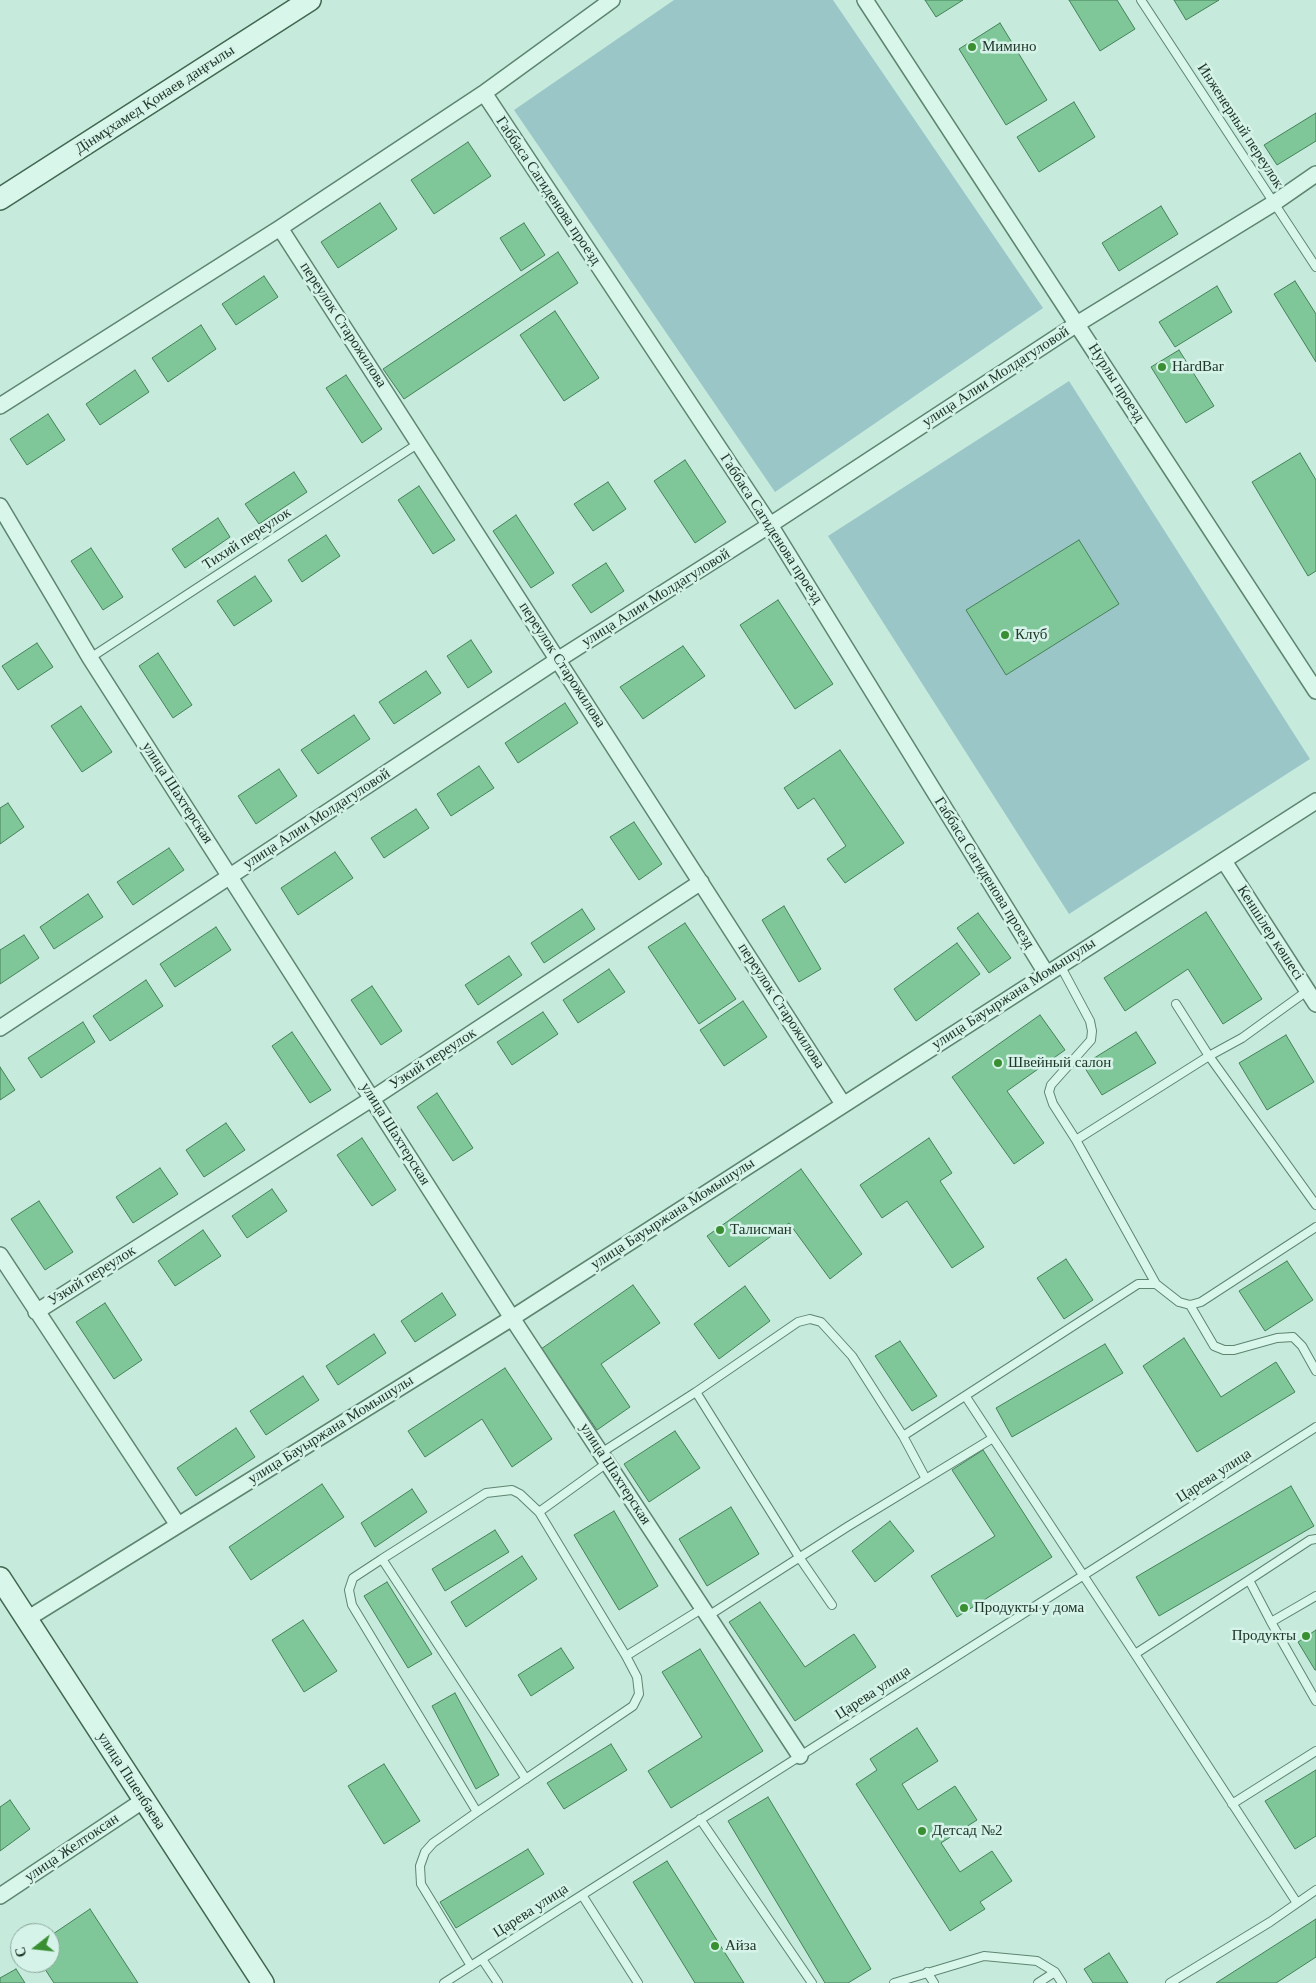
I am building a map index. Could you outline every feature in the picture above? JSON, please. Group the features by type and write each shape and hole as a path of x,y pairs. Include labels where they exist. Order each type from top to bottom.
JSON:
{"street":[{"name":"Дінмұхамед Қонаев даңғылы","path":"0,199 310,0"},
{"path":"0,406 280,228 484,93 612,0"},
{"name":"Нурлы проезд","path":"865,0 1316,691"},
{"name":"Габбаса Сагиденова проезд","path":"484,93 770,525 1046,973"},
{"name":"улица Алии Молдагуловой","path":"0,1028 558,659 770,525 1077,324 1274,203 1316,174"},
{"name":"переулок Старожилова","path":"280,228 843,1104"},
{"name":"улица Шахтерская","path":"0,506 90,658 512,1318 800,1756"},
{"name":"улица Бауыржана Момышулы","path":"27,1619 512,1318 1316,801"},
{"name":"Кеншілер көшесі","path":"1224,861 1316,1004"},
{"name":"Узкий переулок","path":"36,1312 373,1098 701,882"},
{"path":"0,1256 178,1525"},
{"name":"улица Пшенбаева","path":"0,1578 262,1983"},
{"name":"улица Желтоксан","path":"0,1896 144,1800"}],"lane":[{"name":"Инженерный переулок","path":"1141,0 1316,267"},
{"name":"Тихий переулок","path":"90,658 419,443"},
{"path":"1060,964 1090,1021 1092,1031 1091,1040 1051,1085 1049,1092 1053,1104 1076,1140 1156,1284 1179,1302 1190,1306 1214,1346 1224,1350 1234,1350 1277,1338 1293,1337 1302,1346 1316,1371"},
{"path":"1076,1140 1242,1038 1307,991"},
{"path":"1176,1004 1210,1056 1316,1205"},
{"path":"1190,1306 1201,1302 1316,1227"},
{"path":"903,1436 1138,1284 1156,1284"},
{"path":"539,1512 604,1458 696,1392 798,1322 810,1319 821,1322 852,1356 903,1436 926,1479"},
{"path":"696,1392 799,1557 832,1604"},
{"path":"966,1397 1297,1903"},
{"name":"Царева улица","path":"444,1983 1316,1427"},
{"path":"626,1656 799,1557 993,1438"},
{"path":"472,1966 421,1884 420,1866 424,1852 433,1843 478,1812 526,1778 633,1706 639,1694 637,1677 626,1656 539,1512 520,1494 512,1490 486,1493 353,1578 349,1590 352,1605 478,1812"},
{"path":"1135,1654 1310,1540 1316,1539"},
{"path":"382,1559 526,1778"},
{"path":"1249,1580 1316,1701"},
{"path":"1271,1622 1316,1596"},
{"path":"1232,1804 1316,1751"},
{"path":"700,1820 812,1983"},
{"path":"1170,1983 1316,1890"},
{"path":"582,1895 638,1983"},
{"path":"894,1983 984,1956 1036,1961 1055,1972 1062,1983"},
{"path":"482,1959 498,1983"},
{"path":"927,1972 934,1983"},
{"path":"1038,1983 1055,1972"}],"shaded area":[{"path":"674,0 833,0 1043,308 775,492 514,110"},
{"path":"1069,381 1310,759 1069,914 828,536"}],"building":[{"path":"925,0 963,0 936,17"},
{"path":"1069,0 1117,0 1135,29 1100,51"},
{"path":"1174,0 1219,0 1186,20"},
{"path":"1000,23 1047,100 1006,125 959,49"},
{"path":"1074,102 1095,137 1039,172 1017,137"},
{"path":"1316,113 1316,141 1277,165 1264,145"},
{"path":"468,142 491,176 434,214 411,180"},
{"path":"380,203 397,229 338,268 321,242"},
{"path":"1161,206 1178,234 1119,271 1102,243"},
{"path":"524,223 545,255 521,271 500,238"},
{"path":"558,252 578,283 404,399 383,369"},
{"path":"264,276 278,297 236,325 222,304"},
{"path":"1295,281 1316,314 1316,362 1274,294"},
{"path":"1217,286 1232,312 1175,347 1159,322"},
{"path":"555,311 599,378 564,401 520,335"},
{"path":"201,325 216,349 168,382 152,358"},
{"path":"1179,350 1214,406 1186,423 1151,367"},
{"path":"135,370 149,392 100,425 86,404"},
{"path":"346,375 382,429 362,443 326,388"},
{"path":"48,414 65,440 27,465 10,439"},
{"path":"1300,453 1316,480 1316,571 1308,576 1252,482"},
{"path":"685,460 726,522 695,543 654,481"},
{"path":"294,472 307,492 259,524 245,504"},
{"path":"608,482 626,509 593,531 574,504"},
{"path":"419,486 455,540 433,554 398,500"},
{"path":"516,515 554,573 531,588 493,531"},
{"path":"218,518 230,537 185,568 172,549"},
{"path":"326,535 340,556 302,582 288,560"},
{"path":"1079,540 1119,604 1006,675 966,610"},
{"path":"91,548 123,597 103,610 71,561"},
{"path":"606,563 624,591 591,613 572,585"},
{"path":"255,576 272,601 234,626 217,601"},
{"path":"778,600 833,684 795,709 740,625"},
{"path":"471,640 492,672 468,688 447,656"},
{"path":"37,643 53,667 18,690 2,666"},
{"path":"683,646 705,676 643,719 620,687"},
{"path":"158,653 192,705 173,718 139,666"},
{"path":"426,671 441,693 394,724 379,702"},
{"path":"565,703 578,723 518,763 505,743"},
{"path":"81,706 112,752 82,772 51,726"},
{"path":"354,715 370,739 318,774 301,750"},
{"path":"840,750 904,843 845,883 827,859 846,846 814,798 798,809 784,788"},
{"path":"479,766 494,788 451,816 437,794"},
{"path":"279,769 297,796 256,824 238,796"},
{"path":"8,803 24,827 0,844 0,808"},
{"path":"416,809 429,828 384,858 371,838"},
{"path":"634,822 662,864 639,880 610,837"},
{"path":"169,848 184,870 133,905 117,882"},
{"path":"335,852 353,878 298,915 281,888"},
{"path":"88,894 103,917 54,949 40,927"},
{"path":"784,906 821,969 799,982 762,920"},
{"path":"582,909 595,929 544,963 531,943"},
{"path":"1206,912 1262,999 1223,1024 1188,969 1125,1011 1104,978"},
{"path":"978,913 1011,958 989,973 957,928"},
{"path":"685,923 736,999 699,1024 648,947"},
{"path":"216,927 231,950 175,987 160,964"},
{"path":"24,935 39,958 0,984 0,950"},
{"path":"957,943 980,974 916,1021 894,989"},
{"path":"509,956 522,975 478,1005 465,985"},
{"path":"609,969 625,992 578,1023 563,1000"},
{"path":"146,980 163,1006 110,1041 93,1016"},
{"path":"372,986 402,1031 381,1045 351,1000"},
{"path":"743,1001 767,1037 724,1066 700,1030"},
{"path":"543,1012 558,1034 512,1065 497,1042"},
{"path":"1040,1015 1065,1050 1007,1091 1044,1143 1014,1164 952,1077"},
{"path":"83,1022 95,1042 41,1078 28,1058"},
{"path":"292,1032 331,1090 310,1103 272,1046"},
{"path":"1136,1032 1156,1063 1102,1095 1083,1065"},
{"path":"1286,1035 1314,1082 1267,1110 1239,1063"},
{"path":"0,1067 15,1090 0,1100"},
{"path":"437,1093 473,1148 453,1161 417,1107"},
{"path":"226,1123 245,1150 204,1177 186,1150"},
{"path":"362,1138 396,1190 372,1206 337,1155"},
{"path":"929,1138 952,1173 940,1181 984,1247 952,1268 907,1201 882,1218 860,1185"},
{"path":"160,1168 178,1194 133,1223 116,1197"},
{"path":"801,1169 862,1254 830,1279 789,1223 729,1267 707,1236"},
{"path":"272,1189 287,1211 247,1238 232,1216"},
{"path":"39,1201 73,1252 45,1270 11,1219"},
{"path":"203,1230 221,1256 175,1286 158,1261"},
{"path":"1066,1259 1093,1300 1064,1319 1037,1278"},
{"path":"1287,1261 1313,1300 1265,1331 1239,1291"},
{"path":"633,1285 660,1323 601,1364 630,1407 597,1430 541,1349"},
{"path":"745,1286 770,1321 719,1359 694,1324"},
{"path":"442,1293 456,1315 415,1342 401,1321"},
{"path":"105,1303 142,1360 114,1379 76,1322"},
{"path":"374,1334 386,1353 338,1385 326,1366"},
{"path":"1184,1338 1221,1397 1276,1362 1295,1392 1197,1452 1143,1366"},
{"path":"900,1341 937,1396 912,1411 875,1356"},
{"path":"1105,1344 1123,1373 1012,1437 996,1408"},
{"path":"505,1368 552,1439 512,1467 482,1419 425,1457 408,1431"},
{"path":"303,1376 319,1400 266,1435 250,1411"},
{"path":"236,1428 255,1457 196,1496 177,1468"},
{"path":"675,1431 700,1468 649,1502 624,1464"},
{"path":"983,1450 1052,1557 957,1617 931,1576 995,1536 952,1470"},
{"path":"322,1484 344,1517 251,1580 229,1547"},
{"path":"1291,1486 1314,1526 1159,1616 1136,1577"},
{"path":"412,1489 427,1512 375,1547 361,1523"},
{"path":"731,1507 759,1554 707,1586 679,1539"},
{"path":"614,1511 658,1586 619,1610 574,1535"},
{"path":"890,1521 914,1551 875,1582 852,1551"},
{"path":"495,1530 509,1552 445,1591 432,1569"},
{"path":"522,1556 537,1579 466,1627 451,1602"},
{"path":"387,1582 432,1654 408,1668 364,1596"},
{"path":"760,1602 805,1667 854,1634 876,1667 795,1721 729,1622"},
{"path":"303,1620 337,1671 304,1692 272,1640"},
{"path":"1316,1630 1316,1670 1315,1670 1298,1642"},
{"path":"561,1648 574,1668 531,1696 518,1675"},
{"path":"700,1649 763,1751 671,1808 648,1771 702,1737 662,1672"},
{"path":"455,1693 499,1775 476,1789 432,1706"},
{"name":"Детсад №2","path":"917,1728 938,1761 902,1784 918,1810 955,1786 977,1820 941,1843 960,1872 992,1851 1012,1881 980,1902 985,1909 950,1931 856,1784 877,1770 870,1759"},
{"path":"611,1744 627,1770 564,1809 547,1783"},
{"path":"384,1764 420,1821 384,1844 348,1786"},
{"path":"1316,1770 1316,1836 1295,1849 1265,1801"},
{"path":"768,1797 871,1969 848,1983 825,1983 728,1821"},
{"path":"10,1800 30,1829 0,1851 0,1807"},
{"path":"528,1849 544,1874 456,1928 440,1902"},
{"path":"667,1861 744,1983 695,1983 633,1882"},
{"path":"90,1909 138,1983 54,1983 48,1973 60,1973 60,1929"},
{"path":"1316,1919 1316,1957 1276,1983 1216,1983"},
{"path":"1109,1953 1128,1983 1093,1983 1084,1969"},
{"path":"10,1972 19,1973 25,1983 0,1983 0,1978"}],"place":[{"name":"Мимино","path":"972,47"},
{"name":"HardBar","path":"1162,367"},
{"name":"Клуб","path":"1005,635"},
{"name":"Швейный салон","path":"998,1063"},
{"name":"Талисман","path":"720,1230"},
{"name":"Продукты у дома","path":"964,1608"},
{"name":"Продукты","path":"1306,1636"},
{"name":"Детсад №2","path":"922,1831"},
{"name":"Айза","path":"715,1946"}]}
